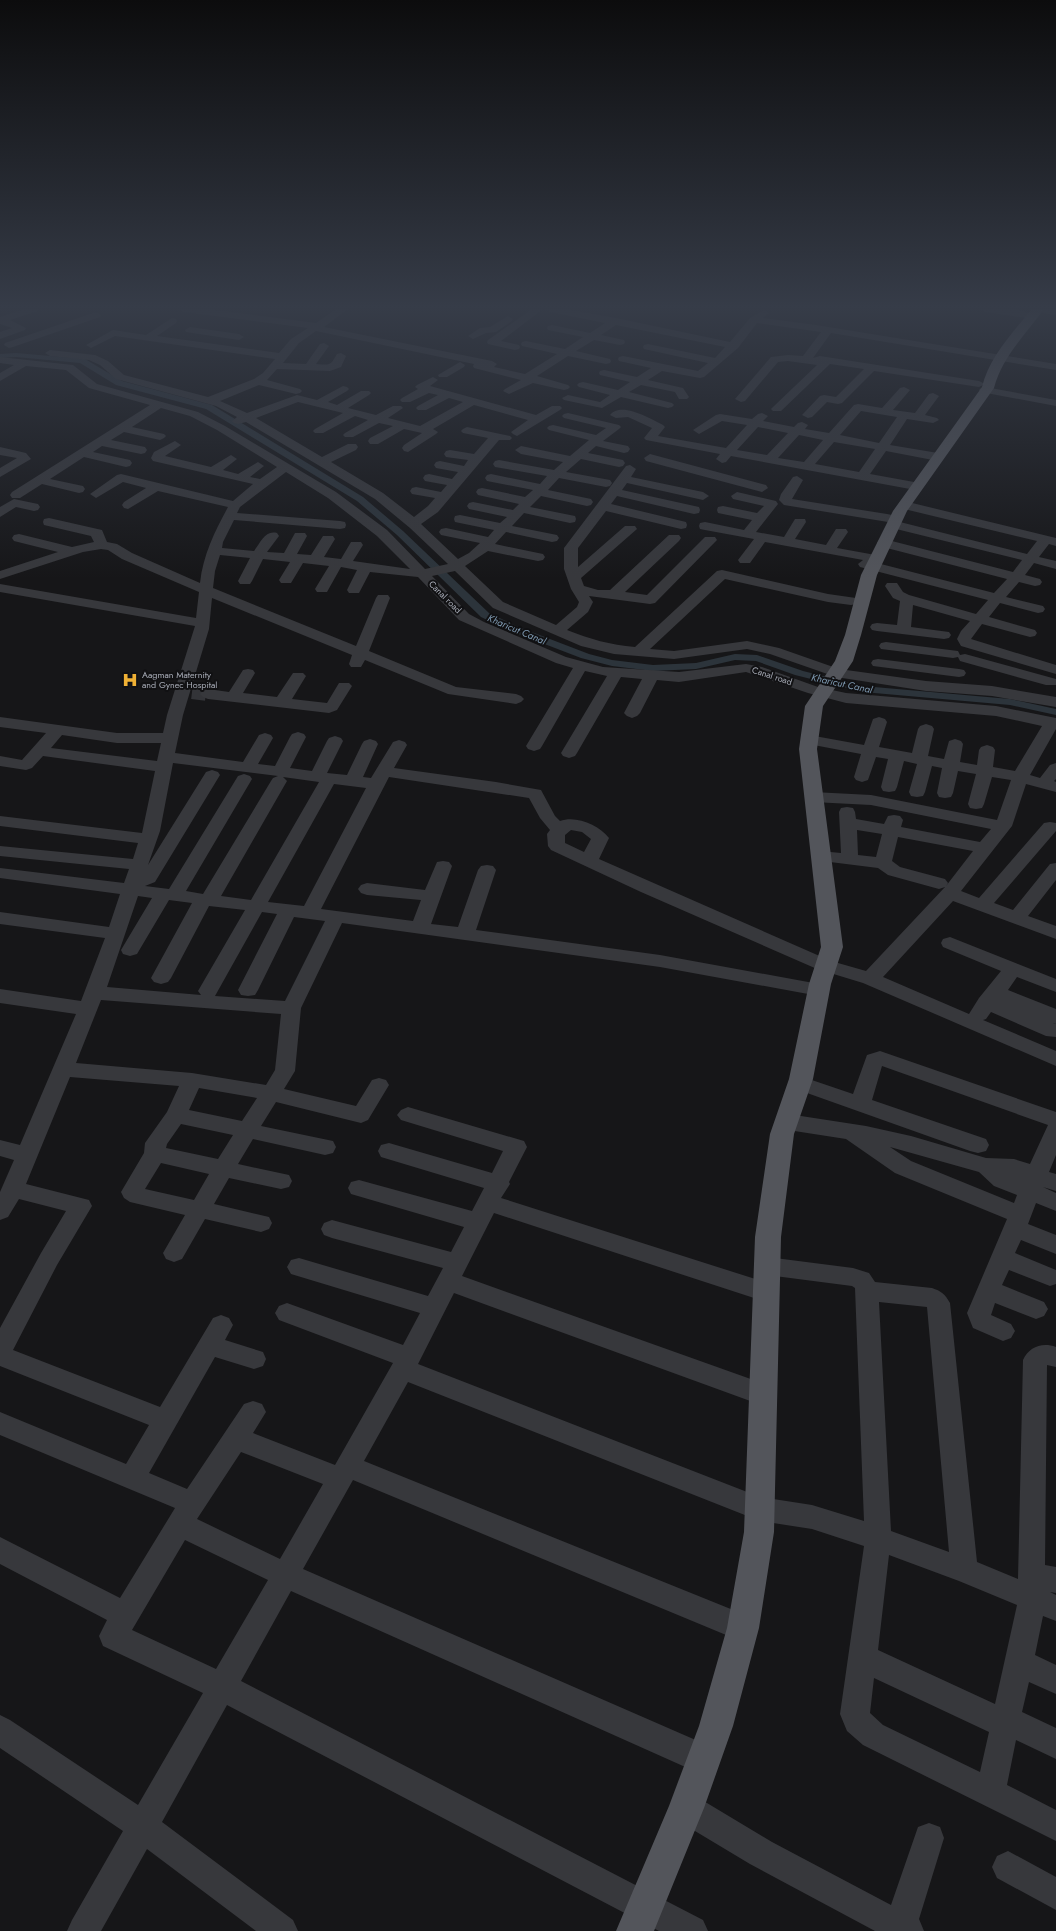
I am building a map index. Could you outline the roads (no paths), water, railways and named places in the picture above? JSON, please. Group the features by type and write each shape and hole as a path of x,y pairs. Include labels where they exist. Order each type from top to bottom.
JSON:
{"main road":[{"path":"822,978 800,811 796,748 802,706 844,661 867,626 867,581 870,561 884,543 890,521 904,505 973,399"},
{"path":"640,1919 686,1808 716,1726 743,1628 759,1532 768,1237 781,1142 805,1066 822,978 832,947 808,749 814,706 844,633 851,601 870,561 910,485 935,457"}],"street":[{"name":"Canal road","path":"142,399 194,414 221,426 348,505 382,533 425,574 464,617 479,625 561,660 581,666 616,673 651,676 694,676 746,668 825,682 846,698 996,711 1054,723"},
{"path":"201,399 245,419 379,496 413,523 498,605 557,631 603,648 674,656 717,648 747,646 774,651 825,682 926,686 1015,694 1056,702"},
{"path":"208,401 213,399"},
{"path":"221,426 245,419 294,399"},
{"path":"302,399 432,432 408,448"},
{"path":"319,403 326,399"},
{"path":"339,408 355,399"},
{"path":"374,441 419,411 429,399"},
{"path":"422,430 468,399"},
{"path":"477,399 487,408 508,417 537,419"},
{"path":"487,408 498,399"},
{"path":"572,399 596,405 602,405 612,399"},
{"path":"640,399 668,406"},
{"path":"777,409 786,399"},
{"path":"769,460 823,399"},
{"path":"829,399 838,401 840,399"},
{"path":"885,412 896,399"},
{"path":"916,418 928,399"},
{"path":"1036,399 1056,403"},
{"path":"413,523 431,511 487,446 508,417 528,402"},
{"path":"68,468 82,453 160,404"},
{"path":"319,431 377,406"},
{"path":"806,467 830,437 858,407 933,420"},
{"path":"322,462 379,418 397,408"},
{"path":"517,432 556,408"},
{"path":"616,415 630,413 659,427 650,438 910,485"},
{"path":"708,474 764,413"},
{"path":"862,477 904,415"},
{"path":"215,551 314,560 396,574 425,574 457,566 487,544 546,484 599,438 615,427 568,416"},
{"path":"699,430 720,417 755,423 802,423 830,437 935,457"},
{"path":"122,428 160,436"},
{"path":"553,428 626,445"},
{"path":"487,446 466,437 496,435"},
{"path":"100,442 141,450"},
{"path":"536,452 547,443"},
{"path":"175,445 158,455 157,458 262,483"},
{"path":"304,452 318,445"},
{"path":"521,450 624,470 703,496"},
{"path":"0,451 22,456 25,459 0,473"},
{"path":"82,453 126,463"},
{"path":"450,454 477,458"},
{"path":"183,464 195,456"},
{"path":"650,458 762,488"},
{"path":"214,471 231,459"},
{"path":"573,460 610,483 694,510"},
{"path":"499,464 546,484 588,497"},
{"path":"440,465 467,470"},
{"path":"96,494 140,466"},
{"path":"240,478 258,466"},
{"path":"0,1211 13,1189 91,1001 116,934 148,839 170,738 187,692 202,630 208,571 215,551 216,542 235,505 262,483 286,467"},
{"path":"16,495 54,470 68,468 106,470"},
{"path":"557,631 583,609 586,602 576,583 571,569 570,548 603,506 610,483 624,470"},
{"path":"128,505 171,476"},
{"path":"121,478 235,505"},
{"path":"429,478 456,483"},
{"path":"491,478 546,484 610,483"},
{"path":"40,480 79,489"},
{"path":"796,480 787,494 785,500 788,502 890,521 919,530 1056,565"},
{"path":"188,494 199,486"},
{"path":"27,488 55,494"},
{"path":"416,491 444,496"},
{"path":"482,492 522,509"},
{"path":"737,496 772,504 747,534"},
{"path":"0,512 14,503 34,507"},
{"path":"904,505 932,512 988,520 1013,520"},
{"path":"473,506 522,509 570,519"},
{"path":"603,506 681,525"},
{"path":"414,507 431,511"},
{"path":"722,510 761,518"},
{"path":"900,572 912,550 919,530 932,512"},
{"path":"229,516 340,525"},
{"path":"460,519 552,538"},
{"path":"988,520 1051,541"},
{"path":"936,582 988,520"},
{"path":"49,522 97,532 101,545"},
{"path":"787,542 800,522"},
{"path":"705,526 829,550 870,561 900,572 1038,609"},
{"path":"576,583 630,529"},
{"path":"446,532 538,557"},
{"path":"829,550 841,532"},
{"path":"245,581 258,555 272,536"},
{"path":"286,580 300,536"},
{"path":"745,560 762,537"},
{"path":"19,538 72,552 127,556"},
{"path":"614,594 674,538"},
{"path":"314,560 328,539"},
{"path":"639,614 650,600 710,540"},
{"path":"1051,541 1031,558 966,634 964,639 966,643 1056,670"},
{"path":"884,543 1035,582"},
{"path":"0,575 72,552 101,545 112,547 127,556 358,659 453,691 516,699"},
{"path":"322,589 356,545"},
{"path":"354,590 365,568"},
{"path":"637,653 722,574 828,598 851,601"},
{"path":"576,583 598,594 614,594 650,600"},
{"path":"892,586 900,596 1030,633"},
{"path":"0,588 203,623"},
{"path":"358,659 383,598"},
{"path":"906,602 908,631 912,649 910,667"},
{"path":"867,626 944,635"},
{"path":"886,646 959,656 1056,683"},
{"path":"878,663 959,673"},
{"path":"534,746 581,666"},
{"path":"233,697 248,673"},
{"path":"569,753 616,673"},
{"path":"282,702 298,676"},
{"path":"632,713 651,676"},
{"path":"208,694 328,708 332,706 344,686"},
{"path":"0,722 117,738 170,738"},
{"path":"862,777 879,722"},
{"path":"870,979 945,888 1003,826 1020,777 1054,723"},
{"path":"917,792 926,730"},
{"path":"0,761 26,764 57,731"},
{"path":"161,978 279,776 298,737"},
{"path":"130,950 169,894 246,774 265,738"},
{"path":"809,740 1020,777 1050,785 1056,768"},
{"path":"208,991 257,906 323,777 334,741"},
{"path":"354,781 370,744"},
{"path":"945,793 955,744"},
{"path":"310,913 380,778 399,745"},
{"path":"976,804 985,771 987,750"},
{"path":"39,751 164,762 246,774 323,777 354,781 380,778 496,786 535,794 548,818 560,830"},
{"path":"889,787 898,755"},
{"path":"132,886 149,878 212,775"},
{"path":"813,797 871,800 1003,826"},
{"path":"845,799 849,823 850,858"},
{"path":"883,863 890,830 900,806"},
{"path":"983,905 1053,819"},
{"path":"0,821 148,839"},
{"path":"849,823 984,848"},
{"path":"589,861 600,838 588,828 567,824 556,834 557,846 822,978"},
{"path":"0,851 139,865"},
{"path":"820,856 850,858 883,863 894,871 945,888 983,905 1016,917 1054,928"},
{"path":"420,928 442,866"},
{"path":"1016,917 1056,868"},
{"path":"465,934 487,870"},
{"path":"0,874 132,886 169,894 660,961 822,978 870,979 1056,1059"},
{"path":"367,889 432,896"},
{"path":"248,990 288,910"},
{"path":"174,1253 223,1169 285,1071 290,1008 336,917"},
{"path":"0,918 116,934"},
{"path":"950,943 1056,986"},
{"path":"973,1023 1013,969"},
{"path":"0,996 91,1001 290,1008"},
{"path":"991,998 1054,1024"},
{"path":"860,1104 874,1060 880,1058 1056,1120"},
{"path":"62,1069 192,1080 271,1093 361,1115 379,1085"},
{"path":"192,1080 176,1115 156,1143 155,1154 132,1192 138,1196 262,1223"},
{"path":"800,1083 978,1145"},
{"path":"176,1115 325,1147"},
{"path":"83,1931 407,1363 516,1147 408,1115"},
{"path":"788,1122 850,1131 911,1144 986,1166 1002,1180 1042,1183 1056,1202"},
{"path":"850,1131 903,1167 1018,1222 1056,1245"},
{"path":"1003,1331 986,1324 979,1317 1018,1222 1042,1183 1054,1141"},
{"path":"0,1148 27,1155"},
{"path":"389,1151 488,1203"},
{"path":"155,1154 281,1181"},
{"path":"360,1188 488,1203 766,1279 853,1277 860,1279 866,1284 868,1291 878,1538 855,1714 857,1722 873,1735 1056,1826"},
{"path":"0,1351 49,1259 80,1206 13,1189"},
{"path":"332,1229 453,1272 764,1395"},
{"path":"1003,1258 1050,1277"},
{"path":"299,1267 435,1308"},
{"path":"989,1290 1036,1309"},
{"path":"868,1291 932,1298 938,1303 964,1570"},
{"path":"287,1313 760,1509 812,1516 878,1538 964,1570 1044,1590"},
{"path":"132,1478 215,1335 254,1359"},
{"path":"990,1793 1019,1662 1044,1590 1035,1360 1040,1355 1046,1354 1056,1357"},
{"path":"0,1355 165,1420"},
{"path":"253,1412 185,1514 113,1636 223,1686 640,1919 692,1931"},
{"path":"0,1423 132,1478 185,1514 286,1575 703,1759"},
{"path":"236,1438 345,1472 743,1628"},
{"path":"0,1550 126,1615"},
{"path":"863,1658 1056,1744"},
{"path":"1019,1662 1056,1680"},
{"path":"0,1730 143,1827 282,1931"},
{"path":"686,1808 762,1853 904,1929 929,1838"},
{"path":"1008,1867 1056,1894"}],"waterway":[{"name":"Kharicut Canal","path":"179,399 209,407 360,499 400,533 485,615 512,628 585,656 612,663 653,668 696,666 735,657 757,658 799,673 863,689 1010,702 1056,712"}],"tunnel":[{"path":"192,692 208,694"}],"place":[{"name":"Aagman Maternity and Gynec Hospital","path":"130,680"}]}
